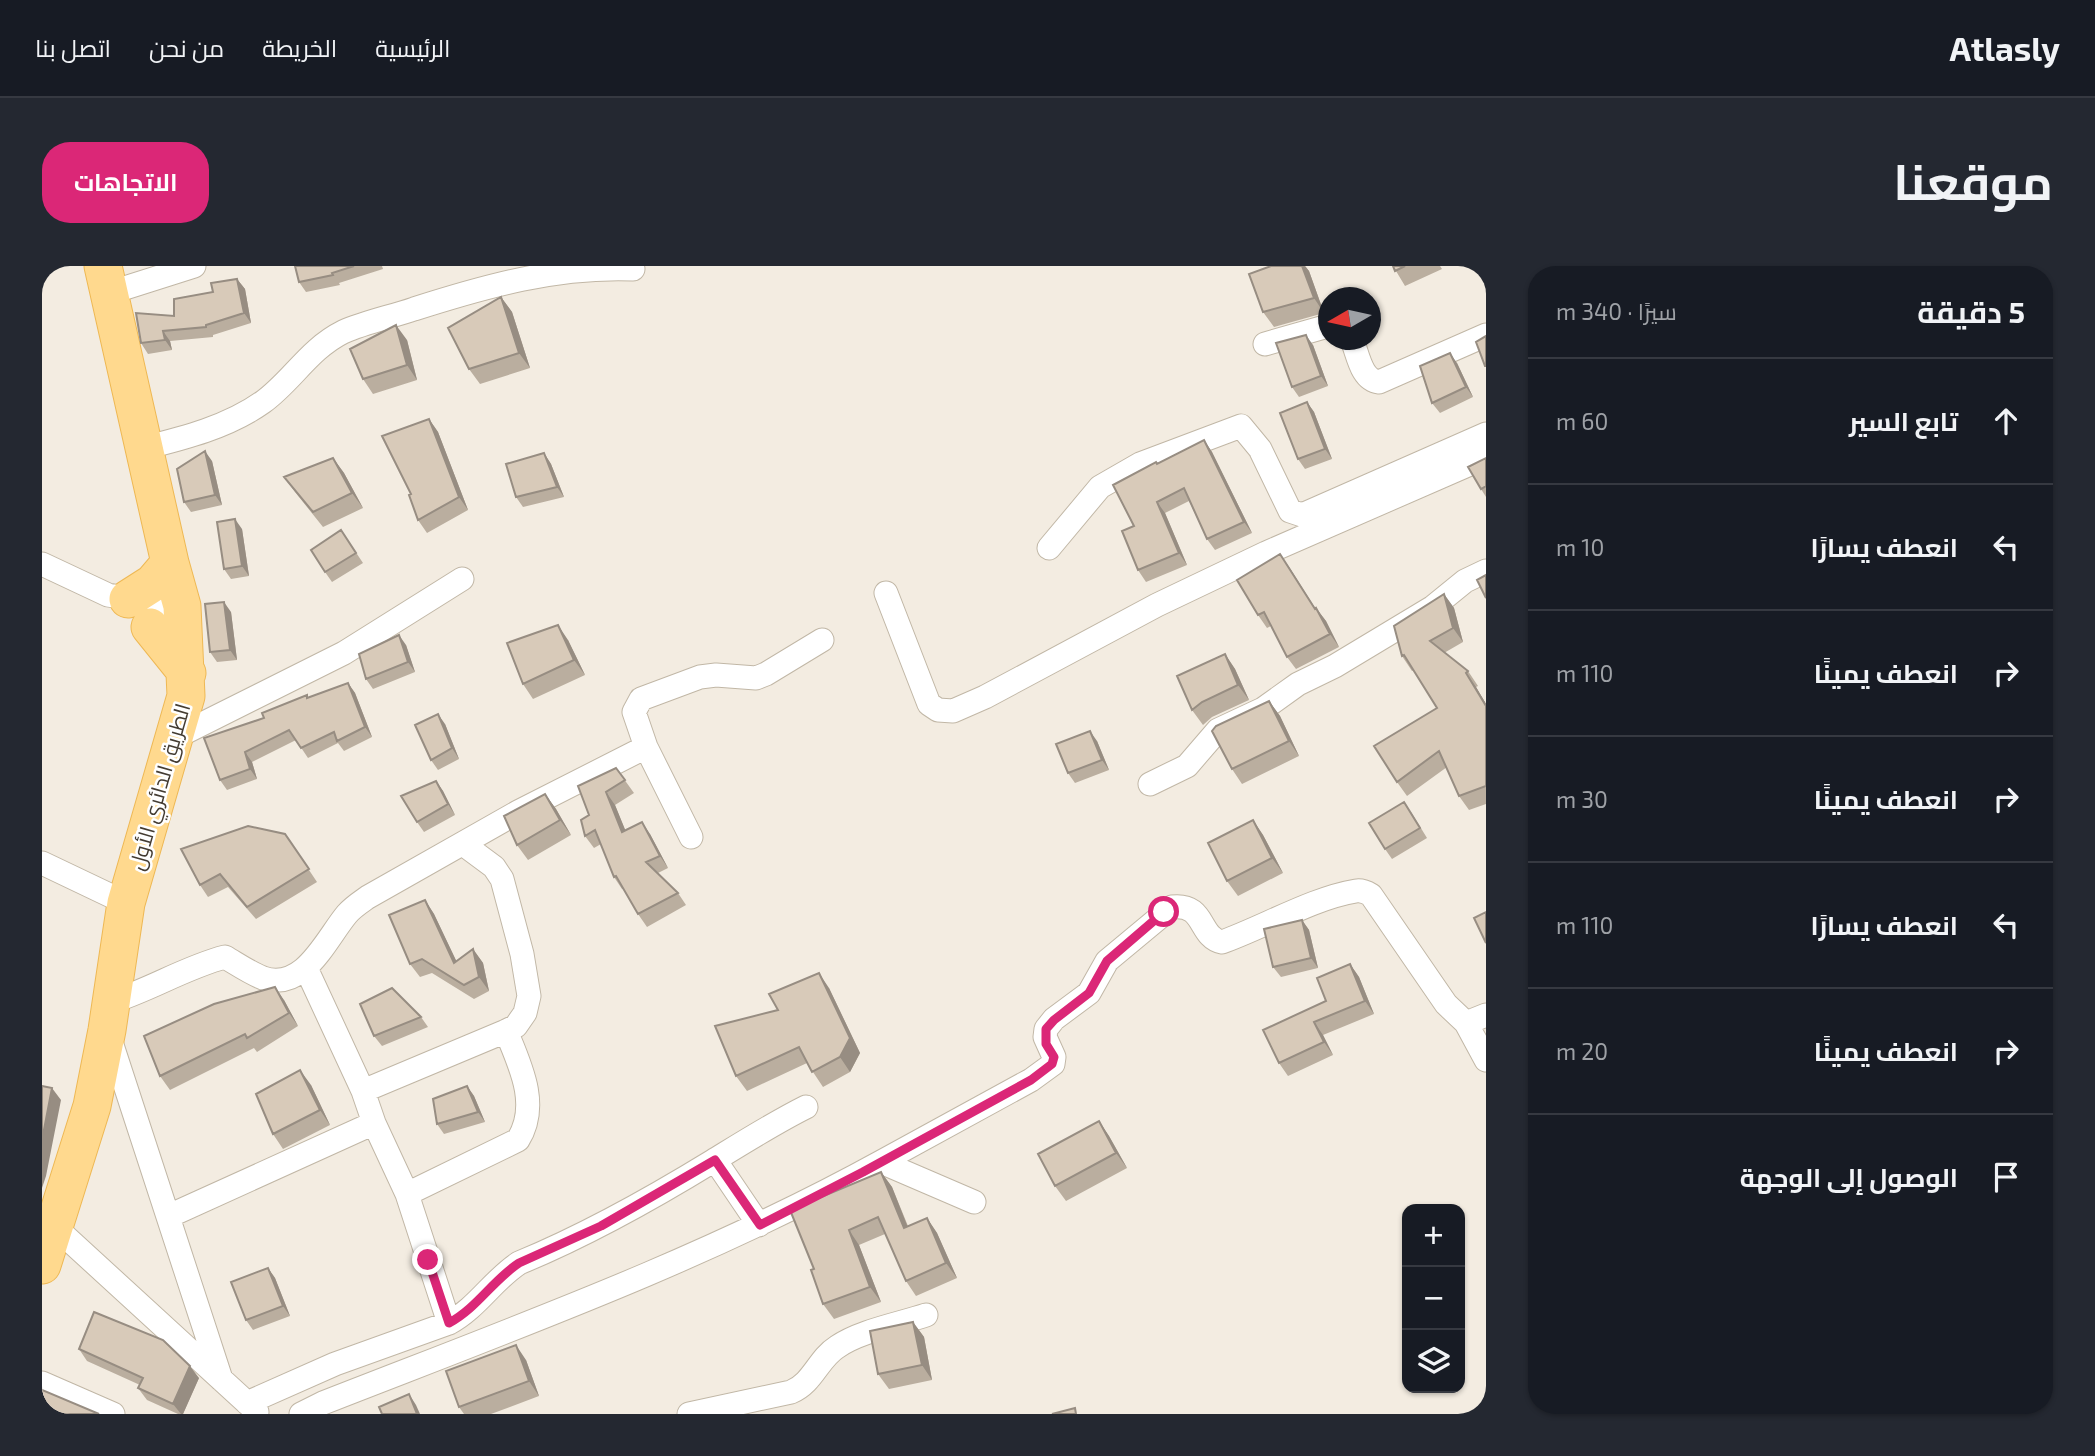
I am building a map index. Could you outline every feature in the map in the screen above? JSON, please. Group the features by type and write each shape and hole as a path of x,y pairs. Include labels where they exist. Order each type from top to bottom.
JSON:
{"main road":[{"name":"الطريق الدائري الأول","path":"47,1243 92,1106 126,903 186,696 187,673 151,611 170,563 106,279"},
{"path":"151,611 153,583 170,563"}],"street":[{"path":"106,279 194,266"},
{"path":"144,448 223,424 263,402 309,355 343,332 505,281 586,267 633,269"},
{"path":"1265,344 1318,329"},
{"path":"1356,350 1365,375 1372,381 1379,382 1486,335"},
{"path":"1049,548 1100,487 1140,464 1241,426 1260,449 1290,511 1302,515 1486,434"},
{"path":"886,593 929,704 938,710 953,711 1254,559 1486,457"},
{"path":"42,564 151,611"},
{"path":"1150,784 1187,766 1218,730 1263,709 1298,684 1335,666 1433,607 1465,581 1486,571"},
{"path":"174,738 344,653 462,579"},
{"path":"691,836 646,747 635,712 641,699 699,677 716,675 755,678 822,640"},
{"path":"221,1379 109,1016 135,995 207,962 225,957 263,978 281,981 295,975 306,968 349,911 368,897 518,812 646,747"},
{"path":"363,1091 506,1031 516,1026 526,1013 529,996 522,954 502,879 494,867 463,844"},
{"path":"42,863 126,903"},
{"path":"301,1414 323,1403 569,1308 760,1225 1031,1080 1052,1064 1054,1057 1046,1044 1046,1029 1089,993 1107,961 1172,907 1184,906 1191,909 1212,937 1222,942 1322,901 1364,891 1371,895 1446,1004 1476,1019 1486,1060"},
{"path":"306,968 407,1194 449,1323"},
{"path":"407,1194 518,1140 523,1132 528,1098 524,1076 506,1031"},
{"path":"47,1243 221,1379 253,1408 335,1364 449,1323 465,1314 507,1271 519,1263 601,1226 715,1160 760,1130 806,1107"},
{"path":"169,1216 374,1124"},
{"path":"715,1160 760,1225"},
{"path":"881,1162 974,1202"},
{"path":"689,1414 791,1392 802,1387 826,1356 848,1340 926,1315"},
{"path":"42,1383 113,1414"}],"building":[{"path":"295,266 354,266 332,273 333,275 299,282"},
{"path":"1271,266 1302,266 1314,298 1263,312 1249,274"},
{"path":"237,279 244,313 206,327 163,331 165,340 141,343 136,313 174,316 174,299 213,292 211,283"},
{"path":"501,297 519,353 469,369 448,328"},
{"path":"396,325 407,365 363,379 350,349"},
{"path":"1306,335 1321,376 1292,387 1276,343"},
{"path":"1486,336 1486,366 1485,366 1476,342"},
{"path":"1450,353 1466,387 1432,403 1420,366"},
{"path":"1307,402 1325,449 1298,459 1280,413"},
{"path":"429,419 459,497 418,520 409,495 411,494 382,436"},
{"path":"1204,440 1244,522 1207,539 1184,488 1157,502 1179,553 1138,570 1122,531 1134,526 1113,485"},
{"path":"205,451 215,495 184,502 177,469"},
{"path":"544,453 557,487 516,497 506,464"},
{"path":"333,458 352,493 313,512 284,477"},
{"path":"1486,458 1486,486 1481,489 1468,467"},
{"path":"235,519 242,566 224,569 217,522"},
{"path":"341,530 356,553 325,572 311,550"},
{"path":"1280,554 1330,634 1287,657 1264,612 1258,615 1237,580"},
{"path":"1486,575 1486,598 1477,580"},
{"path":"1444,594 1453,628 1430,641 1468,671 1466,673 1486,706 1486,786 1459,796 1439,751 1397,782 1374,746 1437,708 1404,655 1402,656 1394,626"},
{"path":"224,602 230,650 210,652 205,604"},
{"path":"558,625 574,660 523,684 507,643"},
{"path":"399,635 408,662 366,679 359,654"},
{"path":"1225,654 1238,685 1202,702 1192,710 1177,676"},
{"path":"348,683 365,727 337,741 334,732 301,748 289,730 245,752 250,769 220,780 204,738 264,718 262,713 307,695 307,698"},
{"path":"1269,701 1289,741 1232,769 1212,731 1216,726"},
{"path":"438,714 452,748 431,760 415,725"},
{"path":"1090,731 1102,760 1068,773 1056,744"},
{"path":"616,768 625,780 606,792 622,832 642,822 660,856 646,862 678,893 638,914 616,876 614,877 595,830 585,836 581,820 589,815 578,786"},
{"path":"436,781 448,804 417,822 401,796"},
{"path":"545,794 560,820 517,845 504,816"},
{"path":"1404,802 1420,828 1385,849 1369,823"},
{"path":"1253,820 1272,858 1227,881 1208,843"},
{"path":"248,826 285,834 309,869 247,907 220,874 200,885 181,849"},
{"path":"425,900 454,963 473,949 479,977 464,985 422,959 410,964 389,915"},
{"path":"1486,912 1486,943 1474,918"},
{"path":"1302,920 1311,958 1273,967 1264,929"},
{"path":"1350,964 1365,1001 1314,1022 1324,1042 1279,1063 1263,1030 1326,1001 1317,978"},
{"path":"819,973 850,1038 840,1057 812,1072 799,1047 736,1076 715,1026 778,1010 769,994"},
{"path":"275,987 289,1013 247,1038 245,1034 160,1076 144,1036 214,1004"},
{"path":"392,988 421,1017 374,1036 360,1004"},
{"path":"300,1070 320,1110 273,1134 256,1094"},
{"path":"42,1086 52,1088 42,1140"},
{"path":"467,1086 478,1112 437,1124 433,1099"},
{"path":"1099,1121 1116,1153 1055,1186 1038,1154"},
{"path":"881,1172 904,1228 927,1218 946,1263 906,1281 878,1217 849,1230 870,1287 823,1304 811,1270 814,1269 790,1210"},
{"path":"268,1268 283,1306 246,1320 231,1282"},
{"path":"94,1312 163,1340 190,1366 173,1404 138,1388 143,1378 79,1349"},
{"path":"913,1322 922,1365 878,1374 870,1331"},
{"path":"516,1345 529,1381 459,1407 446,1371"},
{"path":"42,1390 99,1414 42,1414"},
{"path":"409,1394 417,1414 382,1414 379,1407"},
{"path":"1075,1408 1076,1414 1052,1414"}],"route":[{"path":"428,1260 449,1323 465,1314 507,1271 519,1263 601,1226 715,1160 760,1225 1031,1080 1052,1064 1054,1057 1046,1044 1046,1029 1089,993 1107,961 1164,912"}]}
